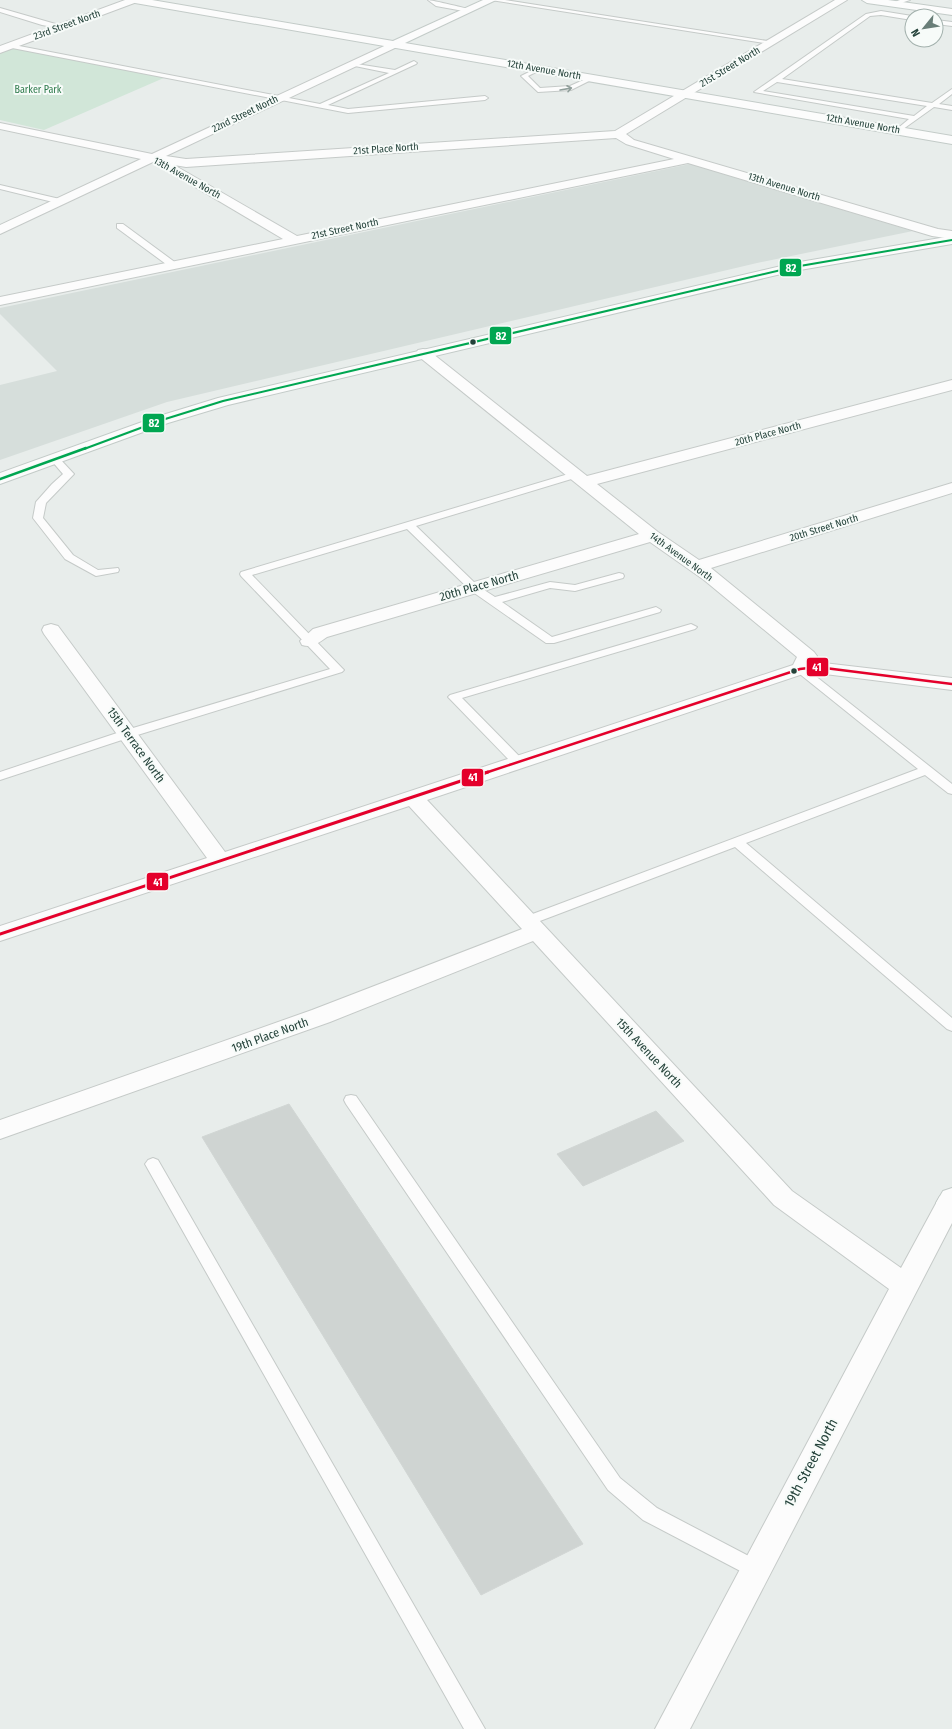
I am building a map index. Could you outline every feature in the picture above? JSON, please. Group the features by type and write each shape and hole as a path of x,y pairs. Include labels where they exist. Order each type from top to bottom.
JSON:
{"street":[{"name":"23rd Street North","path":"5,48 135,0"},
{"name":"12th Avenue North","path":"135,0 952,140"},
{"name":"22nd Street North","path":"0,230 279,98 492,0"},
{"name":"21st Street North","path":"618,134 842,0"},
{"path":"867,0 952,12"},
{"name":"13th Avenue North","path":"0,126 154,158 294,240"},
{"name":"21st Place North","path":"154,158 186,163 618,134"},
{"name":"13th Avenue North","path":"618,134 630,142 937,233 952,235"},
{"name":"21st Street North","path":"0,302 691,159"},
{"path":"0,479 56,460 162,420 223,401 794,267 952,240"},
{"name":"14th Avenue North","path":"423,353 652,536 710,576 807,656 800,669"},
{"name":"20th Place North","path":"580,479 952,385"},
{"name":"20th Street North","path":"696,567 952,488"},
{"name":"20th Place North","path":"309,641 320,633 652,536"},
{"name":"15th Terrace North","path":"51,630 220,861"},
{"path":"0,934 800,669 818,667 952,684"},
{"name":"15th Avenue North","path":"412,797 783,1198 905,1286"},
{"name":"19th Place North","path":"0,1130 321,1016 532,926"},
{"name":"19th Street North","path":"672,1729 755,1569 951,1202"}],"lane":[{"path":"431,0 438,5 469,10"},
{"path":"492,0 771,42"},
{"path":"892,4 907,0"},
{"path":"0,10 44,24 63,27"},
{"path":"904,17 868,14 757,92 915,118"},
{"path":"5,48 348,111 485,98"},
{"path":"321,106 414,63"},
{"path":"352,64 396,72"},
{"path":"539,69 524,76 538,90 571,88 592,78"},
{"path":"776,80 952,108"},
{"path":"898,130 952,91"},
{"path":"0,187 61,202"},
{"path":"120,226 173,265"},
{"path":"56,460 70,474 55,486 41,502 38,518 69,557 96,573 114,570"},
{"path":"0,776 127,734 338,670 245,574 409,525 580,479"},
{"path":"409,525 474,588 550,641 656,610"},
{"path":"494,601 550,585 574,588 619,576"},
{"path":"518,762 454,697 691,627"},
{"path":"800,669 952,790"},
{"path":"532,926 737,842 927,770"},
{"path":"737,842 952,1026"},
{"path":"351,1100 614,1484 650,1514 755,1569"},
{"path":"154,1164 475,1729"}],"shaded area":[{"path":"690,164 913,231 757,263 167,402 0,460 0,385 57,371 0,314 0,308"}],"green space":[{"name":"Barker Park","path":"9,46 166,77 44,130 0,120 0,50"}],"building":[{"path":"289,1104 583,1544 481,1595 202,1137"},
{"path":"656,1111 684,1141 583,1186 557,1154"}],"transit line":[{"name":"82","path":"0,479 162,420 223,401 794,267 952,240"},
{"name":"41","path":"0,934 800,669 817,667 952,684"}]}
